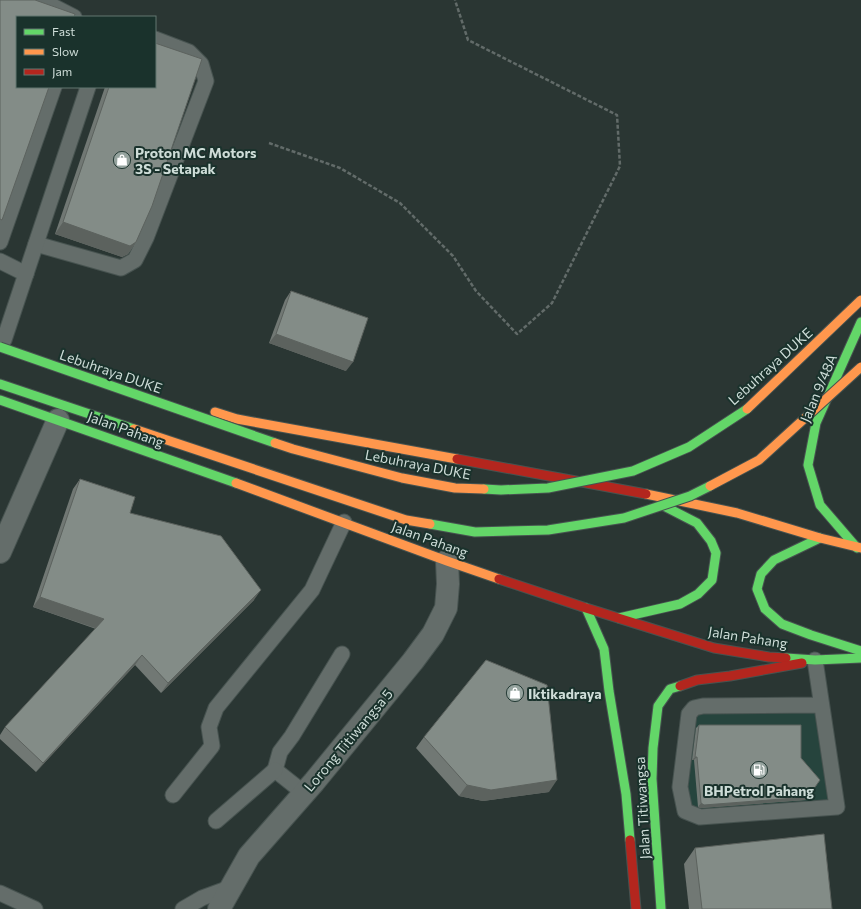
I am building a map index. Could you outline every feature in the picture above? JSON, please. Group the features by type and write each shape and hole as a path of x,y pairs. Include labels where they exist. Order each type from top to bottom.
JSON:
{"main road":[{"name":"Lebuhraya DUKE","path":"1,342 293,449 402,478 455,488 501,490 548,488 633,471 689,447 748,408 861,300"},
{"name":"Jalan 9/48A","path":"859,548 820,505 808,465 816,423 861,322"},
{"path":"1,342 154,391"},
{"path":"0,384 406,520 475,532 548,530 624,518 690,496 759,460 861,367"},
{"name":"Jalan Pahang","path":"0,400 344,522 447,561 586,608 714,648 769,657 815,660 861,658"},
{"path":"207,409 237,419 640,493 737,513 859,548"},
{"path":"619,618 680,604 698,594 712,580 714,572 716,553 711,541 697,524 640,493"},
{"path":"820,538 774,560 761,574 757,589 765,609 782,624 861,651"},
{"name":"Jalan Titiwangsa","path":"586,608 604,649 609,691 626,794 636,909"},
{"name":"Jalan Titiwangsa","path":"661,909 652,779 653,748 658,706 670,689 697,680 730,676 815,660"}],"street":[{"path":"0,552 58,420"},
{"name":"Lorong Titiwangsa 5","path":"219,909 249,856 413,662 433,634 446,608 448,584 447,561"}],"lane":[{"path":"41,0 72,16"},
{"path":"36,244 121,268 136,260 146,238 206,81 201,64 189,52 156,39"},
{"path":"0,240 54,88"},
{"path":"1,342 26,274 88,88"},
{"path":"0,262 26,274"},
{"path":"173,795 212,746 209,727 216,708 312,590 344,522"},
{"path":"216,821 275,770 280,752 292,736 342,654"},
{"path":"815,660 836,807 700,817 685,811 680,786 689,714 694,708 703,706 821,705"},
{"path":"275,770 304,792"},
{"path":"183,909 202,898 232,887"},
{"path":"0,894 35,909"}],"path":[{"path":"269,143 340,168 400,203 453,256 476,291 517,334 552,304 620,166 617,115 468,40 455,0"}],"shaded area":[{"name":"BHPetrol Pahang","path":"701,713 817,713 831,802 699,811 691,807 686,786 695,717"}],"building":[{"path":"0,0 35,0 75,14 74,16 16,16 16,88 49,88 2,220 0,219"},
{"name":"Proton MC Motors 3S - Setapak","path":"156,43 202,59 152,206 136,242 130,246 63,222 109,88 156,88"},
{"path":"291,291 368,318 353,362 276,334"},
{"path":"80,479 135,497 130,513 221,536 261,590 168,683 142,655 43,763 5,727 104,619 40,597"},
{"path":"486,660 547,685 557,780 491,790 467,785 424,737"},
{"name":"BHPetrol Pahang","path":"699,725 801,725 801,758 820,780 808,797 704,805 701,803 697,757 695,757"},
{"path":"824,834 832,909 702,909 695,848"}],"traffic: fast":[{"path":"857,548 820,505 808,465 816,423 861,322"},
{"path":"0,347 275,443"},
{"path":"0,384 134,429"},
{"path":"0,400 236,483"},
{"path":"484,489 501,490 548,488 633,471 689,447 747,409"},
{"path":"430,524 475,532 548,530 624,518 690,496 710,486"},
{"path":"619,618 680,604 698,594 712,580 716,553 711,541 697,523 662,505"},
{"path":"820,538 774,560 761,574 757,589 765,609 782,624 861,651"},
{"path":"586,608 604,649 609,691 626,794 630,840"},
{"path":"786,658 815,660 861,658"},
{"path":"661,909 652,779 653,748 658,706 670,689 680,686"}],"traffic: slow":[{"path":"747,409 861,300"},
{"path":"710,486 759,460 861,367"},
{"path":"215,412 237,419 457,459"},
{"path":"134,429 406,520 430,524"},
{"path":"275,443 402,478 455,488 484,489"},
{"path":"236,483 499,579"},
{"path":"646,494 737,513 820,538 861,548"}],"traffic: jam":[{"path":"457,459 646,494"},
{"path":"499,579 714,648 769,657 786,658"},
{"path":"680,686 697,680 730,676 802,663"},
{"path":"630,840 636,909"}],"place":[{"name":"Proton MC Motors 3S - Setapak","path":"122,160"},
{"name":"Iktikadraya","path":"515,693"},
{"name":"BHPetrol Pahang","path":"759,770"}]}
